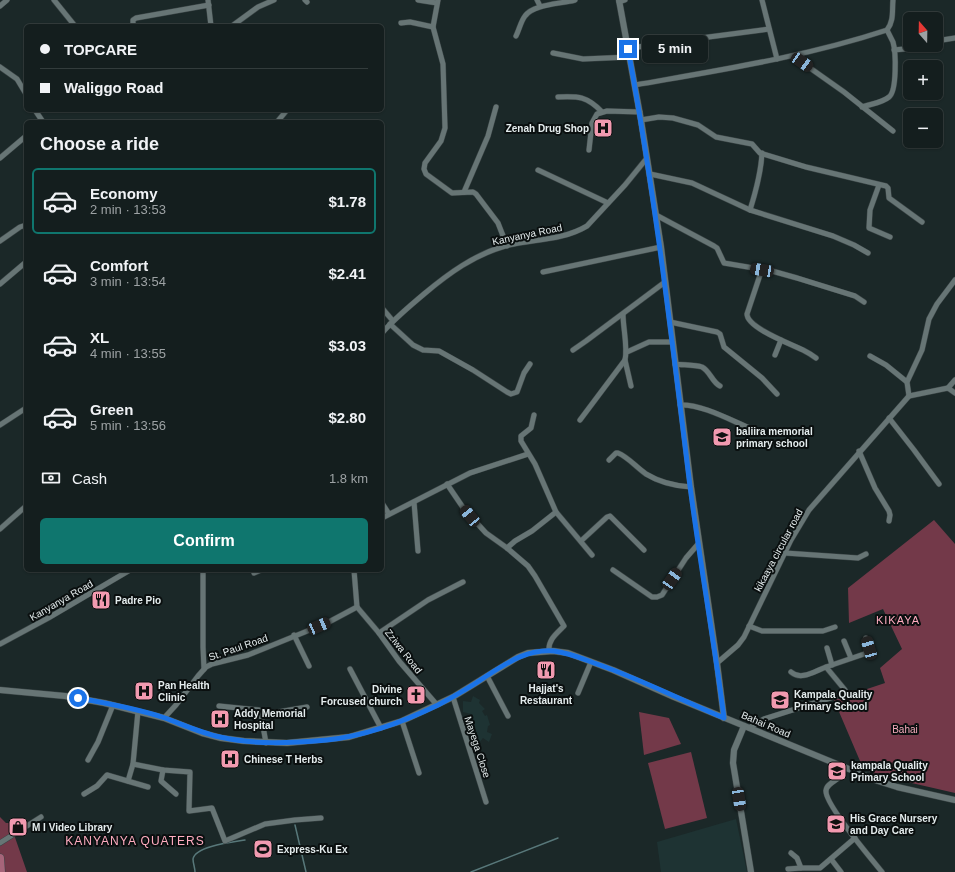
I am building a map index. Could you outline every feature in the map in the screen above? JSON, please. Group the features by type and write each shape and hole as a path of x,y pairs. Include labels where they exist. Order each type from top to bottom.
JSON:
{"main road":[{"path":"0,858 2,872"}],"street":[{"path":"0,6 7,0"},
{"path":"54,0 73,24"},
{"path":"235,24 258,8 274,0"},
{"path":"418,0 437,2 433,27 443,64 445,128 441,141 426,163 424,169 426,174 452,193 473,192 480,198 498,223 507,246"},
{"path":"537,0 540,6"},
{"path":"516,36 524,17 531,10 540,6 554,5 575,0"},
{"path":"762,0 777,59"},
{"path":"635,85 793,56 887,30 891,26 893,0"},
{"path":"621,1 661,247 680,405 724,718"},
{"path":"133,24 133,20 136,18 208,2 211,24"},
{"path":"401,23 410,22 433,27"},
{"path":"628,49 769,29"},
{"path":"862,107 884,100 893,93 895,62 894,50 893,42 887,30"},
{"path":"943,40 955,38"},
{"path":"894,50 903,49"},
{"path":"553,53 583,58 630,57"},
{"path":"793,56 893,131"},
{"path":"0,66 18,79 24,90"},
{"path":"558,97 578,96 586,99 602,112"},
{"path":"464,192 488,136 496,107"},
{"path":"279,120 285,112"},
{"path":"589,150 592,123 597,114 602,112 640,112"},
{"path":"641,120 659,117 673,118 692,123 698,125 716,137 752,144 762,153 806,167 888,188 890,199 922,222"},
{"path":"0,158 24,138"},
{"path":"750,210 758,185 762,153"},
{"name":"Kanyanya Road","path":"384,331 442,279 461,266 483,254 507,246 573,233 587,226 647,158"},
{"path":"538,170 608,203"},
{"path":"650,174 692,183 750,210 843,240 868,254"},
{"path":"879,185 870,210 869,228 890,237"},
{"path":"656,215 717,248 724,263 797,278 855,296 864,302"},
{"path":"1,239 24,226"},
{"path":"543,272 661,247"},
{"path":"0,284 24,264"},
{"path":"762,270 753,294 747,317 766,332 816,358"},
{"path":"955,280 937,304 929,318 922,350 908,382 909,396 948,388 955,380"},
{"path":"573,350 665,282"},
{"path":"384,311 391,323 413,346 423,350 439,351 511,394 517,392 524,373 530,364"},
{"path":"580,420 625,360 627,352 624,335 623,314"},
{"path":"670,322 717,332 720,334 724,347 762,378 777,394"},
{"path":"775,355 781,340"},
{"path":"627,352 649,342 672,342"},
{"path":"870,356 886,365 908,382"},
{"path":"625,360 631,386"},
{"path":"675,364 702,367 716,384 720,386"},
{"path":"948,388 955,392"},
{"name":"kikaaya circular road","path":"717,663 738,645 744,637 791,540 809,510 859,451 909,396"},
{"path":"680,405 693,406 723,416 752,429"},
{"path":"0,425 24,409"},
{"path":"534,415 531,428 520,438 556,512 592,555"},
{"path":"889,418 939,484"},
{"path":"859,451 869,476 889,511 889,521"},
{"path":"609,460 616,453 618,453 646,474 661,481 677,486 691,487"},
{"path":"384,517 470,473 528,454"},
{"path":"447,484 464,509 486,533 523,561 558,614 564,626 551,639 548,645 549,651"},
{"path":"414,502 418,551"},
{"path":"384,507 389,514"},
{"path":"0,529 24,508"},
{"path":"507,548 556,512"},
{"path":"581,541 607,517 610,516 628,532 644,550"},
{"path":"613,570 652,597 657,597 662,595 686,558 699,543"},
{"path":"785,553 858,558 866,554"},
{"name":"Kanyanya Road","path":"0,644 50,617 127,572"},
{"path":"203,572 204,669"},
{"path":"354,572 357,607"},
{"path":"379,633 428,600 463,582"},
{"name":"St. Paul Road","path":"164,718 204,669 212,664 248,654 326,623 357,607"},
{"name":"Zziwa Road","path":"357,607 379,633 399,661 437,705"},
{"path":"749,626 762,631 823,631 835,627"},
{"path":"294,635 309,666"},
{"path":"791,672 795,676 800,677 869,651 866,638"},
{"path":"844,641 851,658"},
{"path":"751,872 733,763 734,750 747,727 764,719 846,693 829,666 827,648"},
{"name":"Bahai Road","path":"0,690 65,696 138,711 164,718 208,734 244,741 287,743 350,737 381,728 402,721 453,697 518,657 528,653 549,651 568,653 613,670 845,768 897,787 955,800"},
{"path":"578,693 591,662"},
{"path":"350,669 381,728"},
{"path":"487,676 508,716"},
{"name":"Mayega Close","path":"453,697 486,802"},
{"path":"88,760 98,742 113,705"},
{"path":"219,706 259,710 266,743"},
{"path":"261,715 307,707"},
{"path":"128,780 133,764 138,711"},
{"path":"402,721 419,773"},
{"path":"133,764 163,770 190,772 189,811 212,808 225,841 266,824 322,818"},
{"path":"845,768 842,775 827,787 826,793 833,807 882,872"},
{"path":"163,770 161,781 176,794"},
{"path":"84,794 97,786 107,775 148,787"},
{"path":"0,843 41,817"},
{"path":"788,869 820,868 855,838"},
{"path":"792,853 797,858 801,868"},
{"path":"831,859 842,872"}],"shaded area":[{"path":"473,696 480,700 479,703 485,709 482,711 485,716 487,715 490,725 488,726 487,732 492,734 489,742 483,738 478,744 472,736 476,730 472,728 472,722 469,717 471,714 463,712 463,701 471,702"},
{"name":"His Grace Nursery and Day Care","path":"835,815 840,821 838,822 841,825 833,832 827,825 829,823 832,825 828,821"},
{"path":"736,819 747,872 661,872 657,842"}],"green space":[{"name":"Bahai","path":"934,520 955,544 955,793 877,775 863,768 834,700 885,683 880,668 902,649 883,609 849,623 848,588"},
{"path":"639,712 669,718 681,744 644,755"},
{"path":"691,752 707,818 665,829 648,763"},
{"path":"0,817 6,823 10,823 27,872 0,872"}],"waterway":[{"path":"295,825 306,872"},
{"path":"471,872 558,838"},
{"path":"195,872 193,859 200,851 215,845 245,840"}],"place":[{"name":"Zenah Drug Shop","path":"603,128"},
{"name":"baliira memorial primary school","path":"722,437"},
{"name":"Padre Pio","path":"101,600"},
{"name":"Hajjat's Restaurant","path":"546,670"},
{"name":"Pan Health Clinic","path":"144,691"},
{"name":"Divine Forcused church","path":"416,695"},
{"name":"Kampala Quality Primary School","path":"780,700"},
{"name":"Addy Memorial Hospital","path":"220,719"},
{"name":"Chinese T Herbs","path":"230,759"},
{"name":"kampala Quality Primary School","path":"837,771"},
{"name":"His Grace Nursery and Day Care","path":"836,824"},
{"name":"M I Video Library","path":"18,827"},
{"name":"Express-Ku Ex","path":"263,849"}],"district":[{"name":"KIKAYA","path":"898,620"},
{"name":"KANYANYA QUATERS","path":"135,841"}],"route":[{"path":"78,698 164,718 202,733 221,738 266,743 327,740 366,733 420,714 453,697 518,657 539,651 553,651 568,653 613,670 724,718 680,405 661,247 628,49"}]}
